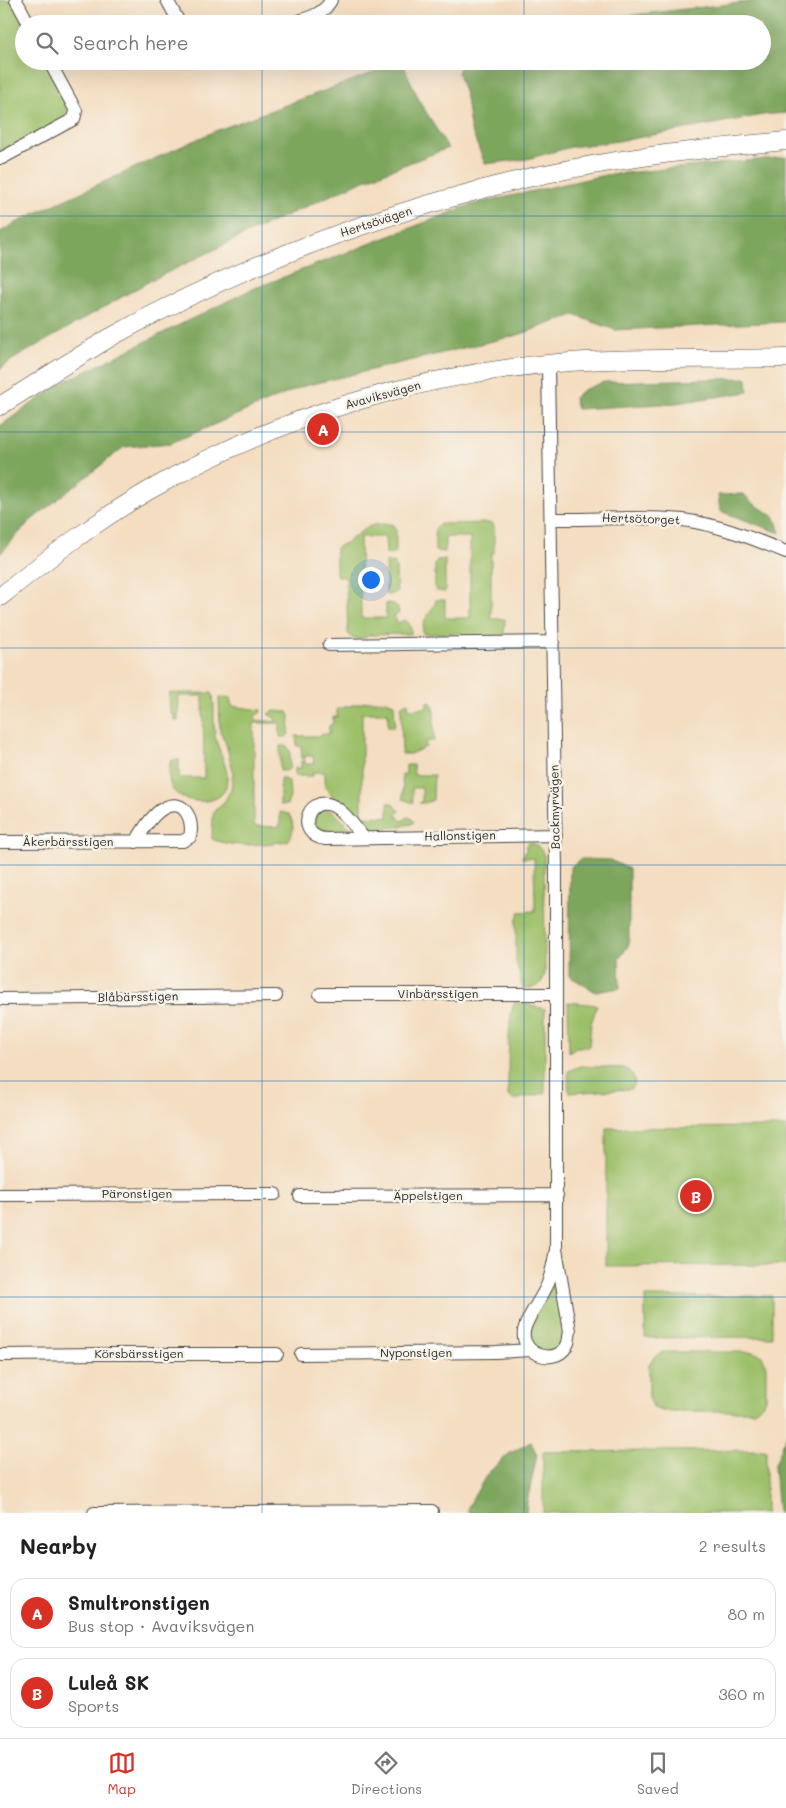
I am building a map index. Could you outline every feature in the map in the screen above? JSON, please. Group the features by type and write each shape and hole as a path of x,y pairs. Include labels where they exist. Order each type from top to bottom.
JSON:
{"street":[{"path":"16,0 24,15"},
{"path":"167,0 175,15"},
{"path":"314,15 328,7 331,0"},
{"path":"0,158 74,120 76,111 54,70"},
{"name":"Hertsövägen","path":"0,406 104,342 165,309 238,274 343,232 435,203 495,186 544,175 615,161 684,151 786,141"},
{"name":"Avaviksvägen","path":"0,597 66,545 149,491 225,451 324,412 378,394 464,375 548,364 639,359 786,358"},
{"name":"Backmyrvägen","path":"548,364 556,835 556,1249 570,1331 568,1343 563,1350 553,1356 545,1357 530,1350 526,1343 524,1331 548,1284 556,1249"},
{"name":"Hertsötorget","path":"552,519 654,518 684,520 716,526 786,552"},
{"path":"329,645 553,642"},
{"name":"Hallonstigen","path":"364,838 556,835"},
{"name":"Åkerbärsstigen","path":"0,842 136,842"},
{"name":"Vinbärsstigen","path":"320,994 556,994"},
{"name":"Blåbärsstigen","path":"0,999 276,996"},
{"name":"Päronstigen","path":"0,1195 275,1194"},
{"name":"Äppelstigen","path":"300,1196 557,1195"},
{"name":"Nyponstigen","path":"301,1354 530,1350"},
{"name":"Körsbärsstigen","path":"0,1356 277,1354"},
{"path":"94,1513 432,1511"}],"green space":[{"path":"0,0 17,0 21,15 15,15 15,70 54,70 75,119 0,157"},
{"path":"766,0 786,0 786,113 763,115 626,140 571,147 527,159 485,164 470,127 466,98 459,70 771,70 771,15 632,15"},
{"path":"380,70 406,70 420,102 448,148 362,181 148,282 12,360 0,369 0,232 27,217 215,131"},
{"path":"786,157 786,319 784,322 615,330 574,315 518,335 304,386 171,443 124,447 29,522 0,554 0,426 60,384 250,290 470,205 605,175"},
{"path":"747,378 748,392 677,403 577,409 574,398 583,390 604,382"},
{"path":"744,494 751,502 775,517 780,533 720,511 718,495"},
{"path":"440,524 493,524 494,527 494,553 491,553 491,619 505,619 504,636 467,637 461,633 423,634 423,624 436,600 445,600 445,618 470,618 470,537 445,537 445,552 435,551 435,529"},
{"path":"393,525 396,531 396,552 392,554 386,554 385,537 360,537 361,618 386,618 386,603 393,604 397,606 399,613 394,616 398,623 404,620 408,622 411,627 411,634 369,635 365,638 353,639 348,633 346,579 336,574 336,548 368,527"},
{"path":"445,559 445,592 437,591 435,588 435,564 437,560"},
{"path":"386,562 394,563 396,568 397,592 386,595"},
{"path":"169,693 212,693 215,735 227,774 226,787 217,798 201,801 193,800 178,795 171,787 169,767 171,760 179,760 179,778 204,778 203,696 179,696 178,721 174,720 174,715 170,712"},
{"path":"219,698 230,698 232,706 261,710 255,716 256,720 276,722 275,718 268,714 273,711 288,712 290,716 289,734 286,737 280,737 280,723 254,723 254,826 280,827 280,812 289,814 293,828 288,841 240,845 212,839 213,814 226,799 231,789 233,771 226,744 220,731"},
{"path":"369,701 386,701 394,704 395,724 394,727 388,727 388,713 362,713 362,816 388,817 388,803 392,803 400,811 396,815 402,821 408,817 411,818 414,822 412,824 372,831 340,803 333,800 331,793 325,788 325,772 313,772 313,776 295,776 295,768 301,768 301,761 305,761 306,764 314,764 313,756 305,756 305,759 302,759 301,746 297,746 296,736 321,736 321,734 329,734 329,726 333,723 333,717 337,717 337,709"},
{"path":"430,701 434,708 434,741 426,741 426,747 410,754 402,754 401,709 403,704 408,702 409,709 427,708 427,702"},
{"path":"280,746 287,746 290,751 290,768 286,771 280,771"},
{"path":"406,765 413,765 414,775 434,775 433,800 419,803 422,801 422,788 412,788 413,803 403,799 402,775 406,774"},
{"path":"280,778 289,781 290,797 287,805 280,805"},
{"path":"327,809 335,813 351,829 351,832 321,833 314,826 314,815 317,811"},
{"path":"528,843 538,846 544,855 545,974 542,982 537,986 523,989 516,961 516,921 519,912 535,911 534,858 522,858"},
{"path":"582,859 610,860 629,869 629,945 619,959 620,988 596,992 569,976 570,867"},
{"path":"515,1002 545,1009 545,1093 513,1100 508,1096 508,1068 511,1017"},
{"path":"568,1002 597,1005 591,1024 589,1047 576,1047 569,1052"},
{"path":"580,1066 624,1068 633,1077 634,1086 632,1089 569,1093 568,1071"},
{"path":"786,1127 786,1265 606,1266 606,1128"},
{"path":"556,1252 571,1331 556,1355 528,1348 524,1329"},
{"path":"772,1296 772,1337 645,1338 645,1297"},
{"path":"663,1352 753,1352 762,1356 766,1364 766,1398 763,1404 754,1411 662,1411 654,1408 649,1398 649,1364 654,1357"},
{"path":"786,1436 786,1513 778,1513 774,1467"},
{"path":"531,1442 537,1455 526,1513 468,1513 468,1507 487,1474 510,1453"},
{"path":"766,1450 766,1513 543,1513 543,1452"}],"place":[{"name":"Smultronstigen","path":"323,429"},
{"name":"Luleå SK","path":"696,1196"}]}
